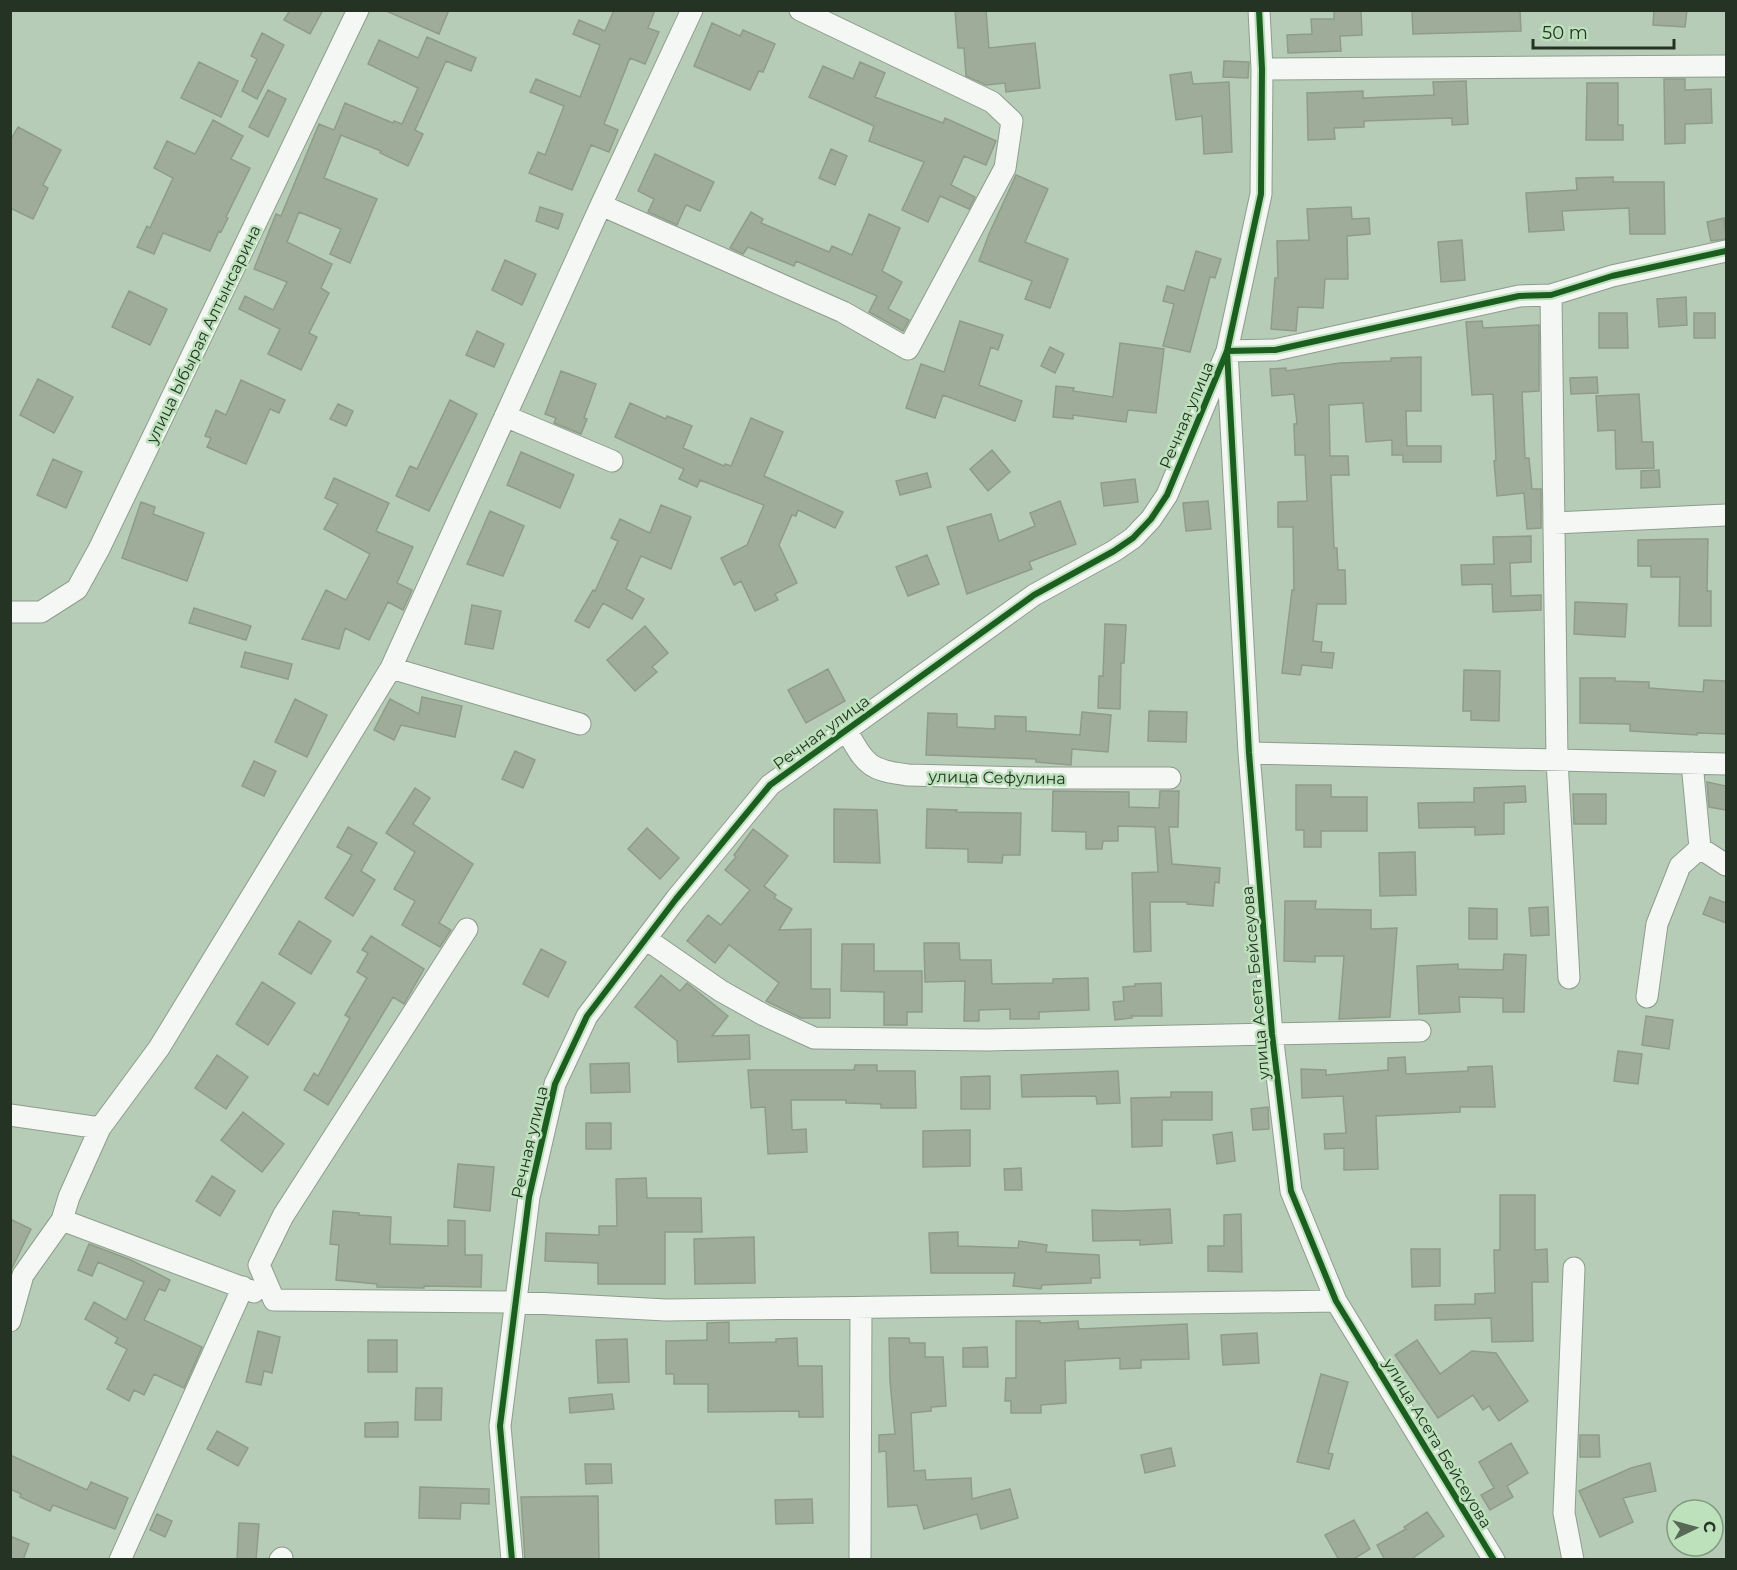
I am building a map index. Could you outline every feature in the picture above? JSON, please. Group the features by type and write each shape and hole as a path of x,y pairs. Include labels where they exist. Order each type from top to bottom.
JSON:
{"street":[{"name":"улица Ыбырая Алтынсарина","path":"10,612 41,612 77,589 99,549 358,10"},
{"path":"10,1321 23,1275 62,1220 69,1197 100,1128 159,1048 391,668 692,10"},
{"path":"601,205 843,312 908,348 1005,168 1012,121 992,102 800,10"},
{"name":"Речная улица","path":"512,1560 500,1426 529,1197 555,1084 587,1016 676,899 770,785 1034,595 1133,538 1151,519 1167,495 1227,351 1261,194 1262,69 1259,10"},
{"path":"1262,69 1726,66"},
{"path":"1227,351 1275,350 1519,296 1551,295 1612,276 1726,251"},
{"path":"1551,295 1557,760 1569,978"},
{"name":"улица Асета Бейсеуова","path":"1227,351 1249,753 1272,1034 1291,1191 1336,1301 1494,1560"},
{"path":"505,416 612,461"},
{"path":"1554,523 1726,515"},
{"path":"391,668 580,724"},
{"name":"улица Сефулина","path":"846,730 868,764 876,770 890,773 1029,778 1170,778"},
{"path":"1249,753 1726,764"},
{"path":"1692,763 1700,848"},
{"path":"1700,848 1726,865"},
{"path":"1647,997 1657,924 1680,866 1700,848"},
{"path":"274,1300 259,1265 283,1216 467,929"},
{"path":"646,939 721,991 764,1015 814,1038 987,1040 1420,1031"},
{"path":"10,1115 100,1128"},
{"path":"62,1220 274,1300 515,1302 666,1310 1336,1301"},
{"path":"1573,1560 1564,1513 1574,1268"},
{"path":"120,1560 243,1287"},
{"path":"860,1560 861,1308"}],"building":[{"path":"290,10 323,10 310,34 284,20"},
{"path":"384,10 449,10 439,34"},
{"path":"614,10 655,10 648,28 659,32 645,64 630,58 604,124 618,130 609,152 591,145 572,190 529,173 538,152 545,155 564,106 530,92 536,79 580,97 600,45 573,34 579,20 605,31"},
{"path":"955,10 986,10 989,48 1035,43 1040,88 1006,92 1005,83 986,85 966,76 964,48 958,48"},
{"path":"1334,10 1361,10 1362,35 1340,36 1341,51 1288,53 1287,35 1312,34 1311,19 1334,19"},
{"path":"1412,10 1520,10 1521,31 1413,34"},
{"path":"1654,10 1687,10 1685,27 1653,25"},
{"path":"712,23 740,36 743,30 775,44 763,72 759,71 750,90 694,66"},
{"path":"262,33 284,45 257,99 242,91 257,59 251,56"},
{"path":"427,37 476,58 471,71 446,61 415,130 423,134 408,166 380,153 381,151 341,135 324,178 377,199 350,263 330,254 341,229 299,212 287,242 332,264 321,288 329,293 309,333 317,337 301,370 268,354 280,329 239,309 245,296 273,310 287,282 254,269 276,214 281,216 319,124 334,130 345,103 393,123 394,121 402,124 418,88 368,64 379,40 418,58"},
{"path":"1224,61 1249,62 1248,78 1223,77"},
{"path":"199,62 238,81 221,117 181,98"},
{"path":"860,62 885,73 875,97 943,123 945,118 996,141 986,165 964,156 951,185 975,197 969,209 940,196 928,222 902,210 924,162 869,141 874,126 809,97 823,66 853,79"},
{"path":"1191,72 1193,84 1229,82 1232,152 1204,154 1202,116 1176,120 1170,75"},
{"path":"1664,79 1685,79 1685,90 1711,89 1712,123 1685,124 1685,143 1665,144"},
{"path":"1466,81 1468,124 1452,125 1452,118 1364,121 1364,127 1334,128 1335,139 1308,140 1307,93 1363,91 1363,98 1434,95 1433,82"},
{"path":"1587,83 1618,83 1618,125 1623,125 1623,140 1586,140"},
{"path":"268,90 286,99 268,137 249,127"},
{"path":"213,120 243,136 231,159 250,168 226,217 228,218 210,251 163,233 154,254 137,247 147,226 150,228 173,178 154,168 167,141 195,154"},
{"path":"18,127 61,150 43,185 48,188 33,219 10,208 10,141"},
{"path":"831,149 847,156 835,185 819,178"},
{"path":"655,154 714,182 700,211 686,205 677,225 648,212 654,199 638,191"},
{"path":"1016,175 1048,189 1025,242 1068,259 1050,308 1025,299 1032,281 979,261"},
{"path":"1613,177 1613,182 1664,182 1665,234 1630,234 1629,208 1562,211 1564,230 1529,232 1526,193 1577,190 1576,178"},
{"path":"540,207 563,214 558,229 536,221"},
{"path":"1351,207 1352,219 1369,218 1370,234 1347,236 1348,279 1325,279 1323,308 1298,307 1296,331 1271,329 1275,278 1278,278 1277,241 1309,240 1307,209"},
{"path":"751,212 763,219 761,223 829,252 832,246 852,255 869,214 900,228 882,271 902,282 888,309 909,320 903,331 869,312 877,296 796,261 794,266 748,247 743,254 730,248"},
{"path":"1724,218 1726,239 1711,241 1707,222"},
{"path":"1462,240 1465,280 1441,282 1438,242"},
{"path":"1196,251 1221,259 1215,278 1210,277 1190,352 1163,346 1174,304 1163,301 1167,286 1184,291"},
{"path":"505,260 536,274 522,305 492,290"},
{"path":"129,291 167,309 150,345 112,327"},
{"path":"1686,297 1687,325 1659,327 1657,299"},
{"path":"1599,313 1627,313 1628,348 1599,348"},
{"path":"1694,313 1715,313 1715,338 1694,338"},
{"path":"960,321 1003,335 998,350 991,347 979,385 1022,401 1015,421 943,395 935,418 906,408 921,364 944,372"},
{"path":"1482,321 1483,328 1539,325 1539,391 1522,392 1525,458 1529,458 1532,489 1541,489 1541,528 1527,529 1524,493 1497,496 1493,394 1472,395 1466,322"},
{"path":"477,331 504,344 494,367 466,355"},
{"path":"1120,343 1164,349 1156,413 1128,410 1126,422 1073,415 1073,419 1053,417 1056,386 1113,397"},
{"path":"1050,347 1064,354 1055,373 1041,366"},
{"path":"1421,357 1421,411 1406,411 1407,446 1441,446 1441,462 1403,462 1403,455 1392,455 1392,440 1366,442 1363,403 1329,405 1330,456 1348,456 1349,475 1331,475 1334,548 1337,548 1338,570 1345,570 1346,604 1317,604 1313,641 1322,642 1321,652 1334,653 1332,668 1302,665 1300,675 1282,673 1292,590 1294,590 1293,527 1278,527 1278,502 1307,501 1305,455 1295,455 1294,424 1297,424 1294,394 1272,396 1270,369 1286,368 1286,371 1340,363"},
{"path":"561,371 596,384 581,434 554,423 556,418 545,414"},
{"path":"1597,377 1598,393 1571,394 1570,378"},
{"path":"38,379 73,397 54,433 20,415"},
{"path":"241,380 285,400 279,413 270,409 246,464 207,447 211,438 205,436 216,410 226,415"},
{"path":"1639,394 1642,442 1653,442 1654,468 1616,469 1615,430 1598,431 1596,396"},
{"path":"450,400 477,414 429,511 396,496 410,466 417,469"},
{"path":"630,403 666,419 667,416 692,426 683,448 724,466 725,464 731,466 751,418 783,432 764,476 843,512 835,528 798,510 796,516 792,515 779,545 797,583 775,594 778,600 755,611 741,581 734,585 721,558 747,545 764,505 700,480 697,487 679,479 684,469 615,437"},
{"path":"338,404 353,411 346,426 330,419"},
{"path":"992,450 1010,472 988,491 970,469"},
{"path":"521,452 574,475 560,508 507,485"},
{"path":"53,459 82,472 66,508 37,495"},
{"path":"1659,470 1660,487 1641,488 1641,471"},
{"path":"927,473 931,487 900,495 896,481"},
{"path":"334,478 389,503 376,531 413,547 397,583 412,590 403,610 388,602 369,640 345,628 339,649 302,639 326,590 346,600 370,554 324,529 338,504 325,498"},
{"path":"1135,479 1138,502 1104,506 1101,483"},
{"path":"1060,501 1076,544 1029,562 1032,569 967,594 947,527 991,514 999,541 1035,526 1030,513"},
{"path":"1208,501 1211,529 1186,531 1183,503"},
{"path":"141,502 155,507 153,514 204,533 187,581 122,558"},
{"path":"661,505 691,517 671,569 641,556 626,589 644,599 632,619 603,603 589,628 575,621 593,590 595,591 618,541 611,538 620,519 650,533"},
{"path":"490,511 524,526 503,576 467,564"},
{"path":"1531,536 1531,562 1510,563 1511,596 1541,595 1541,610 1493,612 1492,584 1462,585 1461,565 1494,564 1493,537"},
{"path":"1708,539 1707,591 1711,591 1711,626 1679,626 1680,577 1651,577 1651,566 1638,566 1638,540"},
{"path":"927,555 939,584 908,596 896,567"},
{"path":"1575,602 1627,604 1625,637 1574,634"},
{"path":"472,605 501,611 493,649 465,644"},
{"path":"194,608 251,626 246,640 189,623"},
{"path":"1105,624 1126,625 1124,663 1121,663 1120,709 1098,708 1099,676 1103,676"},
{"path":"645,626 668,653 652,667 657,672 635,691 607,660"},
{"path":"245,652 292,664 288,679 241,667"},
{"path":"828,669 845,701 806,723 788,690"},
{"path":"1464,670 1500,671 1499,721 1471,720 1471,711 1463,711"},
{"path":"1580,678 1615,678 1615,681 1649,682 1649,688 1703,692 1704,680 1726,681 1726,734 1697,733 1697,735 1630,731 1630,724 1580,723"},
{"path":"422,697 462,706 455,737 401,725 394,740 374,730 390,699 419,714"},
{"path":"295,699 327,715 307,757 275,742"},
{"path":"1149,711 1187,712 1186,742 1148,741"},
{"path":"1082,712 1111,715 1108,752 1072,749 1071,765 1036,762 1036,759 926,755 928,713 957,714 957,727 995,729 995,716 1026,717 1026,731 1080,735"},
{"path":"515,751 535,760 523,788 502,779"},
{"path":"254,761 276,771 264,796 242,786"},
{"path":"1707,782 1726,786 1726,810 1709,807"},
{"path":"1296,785 1331,785 1331,797 1367,797 1367,831 1321,831 1321,847 1304,847 1304,830 1296,830"},
{"path":"1525,786 1526,802 1504,803 1504,834 1475,835 1475,827 1419,828 1418,803 1474,802 1474,788"},
{"path":"415,788 430,798 413,824 473,864 439,923 451,930 440,947 402,925 415,901 394,889 415,852 386,833"},
{"path":"1053,791 1129,792 1129,807 1159,808 1160,791 1179,791 1178,827 1169,827 1172,864 1220,868 1219,883 1215,882 1213,906 1187,904 1187,902 1150,902 1151,951 1134,952 1132,873 1158,872 1155,827 1118,826 1118,841 1103,841 1102,849 1086,849 1086,832 1052,831"},
{"path":"1573,794 1606,794 1606,824 1574,824"},
{"path":"834,809 877,810 880,863 834,862"},
{"path":"927,809 1021,813 1020,855 1003,855 1002,863 968,862 968,849 926,848"},
{"path":"348,827 377,843 361,871 375,880 353,916 325,898 352,855 337,847"},
{"path":"647,828 679,858 660,879 628,849"},
{"path":"753,829 788,856 764,886 776,895 774,898 792,909 779,930 811,929 811,989 830,989 830,1018 801,1018 766,1001 779,983 729,945 715,963 687,941 708,915 721,925 750,890 725,870"},
{"path":"1415,852 1416,895 1380,896 1379,853"},
{"path":"1710,897 1726,903 1726,923 1703,914"},
{"path":"1285,901 1316,901 1315,909 1371,910 1371,929 1397,928 1390,1017 1339,1019 1344,956 1315,956 1315,962 1284,961"},
{"path":"1548,907 1549,935 1531,936 1529,908"},
{"path":"1469,908 1497,909 1497,939 1469,939"},
{"path":"299,921 331,941 311,974 279,954"},
{"path":"371,936 424,969 404,1004 393,997 328,1105 304,1090 314,1073 318,1076 350,1018 345,1015 367,978 357,972 368,953 362,950"},
{"path":"924,943 959,943 960,960 991,960 992,984 1053,983 1053,979 1088,978 1089,1010 1039,1012 1039,1019 1010,1019 1010,1009 979,1010 979,1021 964,1021 965,981 925,982"},
{"path":"842,944 874,944 874,971 922,971 922,1012 907,1012 907,1025 884,1025 884,992 841,991"},
{"path":"541,949 566,962 548,997 523,984"},
{"path":"1504,954 1526,955 1524,1012 1503,1012 1503,998 1459,997 1460,1012 1419,1014 1417,966 1458,964 1458,969 1503,970"},
{"path":"661,975 680,991 687,983 728,1016 712,1036 749,1035 750,1059 678,1062 677,1041 635,1007"},
{"path":"262,982 295,1003 268,1045 236,1024"},
{"path":"1161,983 1162,1016 1131,1016 1132,1018 1115,1020 1113,1002 1124,1001 1123,987"},
{"path":"1646,1016 1673,1020 1669,1049 1642,1045"},
{"path":"1618,1051 1642,1054 1638,1084 1614,1081"},
{"path":"217,1055 248,1077 226,1109 195,1088"},
{"path":"1405,1057 1406,1074 1468,1071 1468,1067 1492,1066 1495,1107 1460,1107 1460,1112 1376,1116 1378,1169 1344,1170 1344,1148 1325,1149 1324,1134 1346,1133 1343,1096 1302,1098 1301,1069 1326,1070 1326,1075 1388,1070 1388,1058"},
{"path":"629,1063 630,1092 591,1093 590,1064"},
{"path":"855,1065 877,1065 877,1071 915,1071 916,1108 881,1108 881,1104 846,1103 846,1100 791,1100 792,1130 806,1129 807,1152 768,1154 765,1107 751,1108 748,1070 854,1070"},
{"path":"1118,1071 1120,1103 1097,1104 1096,1096 1022,1097 1021,1075"},
{"path":"990,1076 990,1109 961,1109 961,1077"},
{"path":"1171,1092 1212,1092 1212,1120 1162,1120 1162,1146 1132,1147 1131,1098 1171,1097"},
{"path":"1268,1107 1269,1129 1253,1130 1251,1109"},
{"path":"243,1112 284,1144 262,1172 221,1140"},
{"path":"586,1123 611,1123 611,1149 586,1149"},
{"path":"970,1130 970,1166 923,1167 923,1131"},
{"path":"1232,1132 1235,1161 1217,1164 1213,1135"},
{"path":"458,1164 494,1167 490,1211 454,1207"},
{"path":"1021,1168 1022,1190 1005,1190 1004,1169"},
{"path":"212,1176 235,1191 220,1216 196,1201"},
{"path":"646,1178 647,1198 701,1198 702,1232 665,1232 665,1284 598,1284 598,1263 545,1261 546,1233 599,1235 599,1226 617,1226 616,1179"},
{"path":"1500,1195 1535,1195 1535,1250 1547,1249 1548,1282 1532,1282 1533,1341 1492,1342 1491,1318 1435,1320 1435,1305 1475,1304 1475,1294 1495,1293 1494,1250 1500,1250"},
{"path":"1170,1209 1172,1243 1140,1245 1140,1240 1093,1241 1092,1210"},
{"path":"333,1211 391,1217 390,1244 448,1246 448,1220 465,1221 465,1255 482,1255 481,1287 377,1287 377,1284 336,1280 339,1245 330,1244"},
{"path":"1241,1214 1242,1272 1208,1271 1208,1246 1224,1246 1224,1215"},
{"path":"10,1219 31,1229 10,1272"},
{"path":"958,1232 958,1246 1018,1248 1019,1241 1047,1245 1046,1252 1099,1255 1100,1278 1091,1278 1091,1283 1042,1285 1041,1289 1013,1286 1015,1273 931,1273 929,1233"},
{"path":"754,1237 755,1283 695,1284 694,1239"},
{"path":"89,1244 131,1260 170,1280 165,1291 159,1289 144,1320 202,1347 184,1388 154,1374 144,1395 134,1390 129,1401 107,1389 127,1349 115,1343 118,1338 85,1319 94,1302 126,1320 144,1282 98,1262 92,1276 78,1270"},
{"path":"1411,1249 1440,1249 1440,1286 1412,1287"},
{"path":"1016,1321 1040,1321 1040,1323 1078,1321 1079,1329 1187,1324 1189,1359 1141,1360 1141,1368 1120,1369 1120,1358 1065,1361 1066,1403 1041,1405 1041,1413 1011,1413 1011,1401 1005,1401 1006,1378 1016,1378"},
{"path":"729,1322 729,1343 776,1342 776,1339 797,1338 798,1366 822,1366 823,1417 799,1417 799,1411 708,1412 708,1384 674,1384 674,1374 666,1374 666,1341 707,1340 707,1323"},
{"path":"258,1331 280,1337 272,1373 264,1371 261,1385 246,1382"},
{"path":"1257,1333 1259,1363 1223,1365 1221,1335"},
{"path":"889,1338 909,1338 910,1343 925,1343 925,1357 943,1357 946,1406 931,1407 931,1411 911,1413 914,1471 925,1470 926,1480 971,1478 972,1499 1010,1489 1018,1518 981,1529 977,1514 924,1529 917,1505 888,1507 886,1451 879,1452 879,1435 895,1434"},
{"path":"627,1339 629,1382 598,1383 596,1340"},
{"path":"368,1340 397,1340 397,1372 368,1372"},
{"path":"1417,1340 1440,1374 1472,1351 1496,1353 1528,1401 1499,1421 1489,1406 1483,1410 1473,1395 1438,1418 1395,1355"},
{"path":"987,1347 988,1367 963,1367 963,1348"},
{"path":"1321,1374 1348,1382 1328,1453 1333,1454 1329,1469 1297,1462"},
{"path":"416,1388 442,1388 441,1420 415,1420"},
{"path":"612,1394 614,1409 570,1413 569,1398"},
{"path":"398,1422 398,1437 365,1437 365,1423"},
{"path":"217,1431 248,1448 238,1466 207,1449"},
{"path":"1580,1435 1599,1435 1600,1457 1580,1457"},
{"path":"1511,1443 1528,1473 1507,1486 1513,1497 1490,1510 1481,1495 1494,1488 1479,1462"},
{"path":"1171,1448 1175,1466 1145,1473 1141,1455"},
{"path":"10,1455 87,1490 91,1482 128,1498 115,1529 53,1505 50,1511 20,1497 21,1494 10,1489"},
{"path":"1650,1463 1656,1491 1623,1498 1633,1522 1600,1537 1579,1491 1631,1468"},
{"path":"585,1464 611,1464 612,1483 586,1484"},
{"path":"420,1487 489,1489 489,1504 461,1503 460,1519 419,1518"},
{"path":"598,1496 599,1560 525,1560 521,1497"},
{"path":"812,1499 813,1523 776,1524 775,1500"},
{"path":"1427,1512 1444,1536 1410,1560 1385,1560 1377,1545 1406,1529 1404,1527"},
{"path":"157,1514 172,1521 165,1537 150,1530"},
{"path":"1354,1520 1370,1549 1352,1560 1339,1560 1325,1535"},
{"path":"239,1523 259,1524 256,1560 237,1560"},
{"path":"10,1536 29,1544 23,1560 10,1560"}],"cycle path":[{"path":"512,1560 500,1426 529,1197 555,1084 587,1016 676,899 770,785 1034,595 1133,538 1151,519 1167,495 1227,351 1261,194 1262,69 1259,10"},
{"path":"1494,1560 1336,1301 1291,1191 1272,1034 1249,753 1227,351 1275,350 1519,296 1551,295 1612,276 1726,251"}]}
